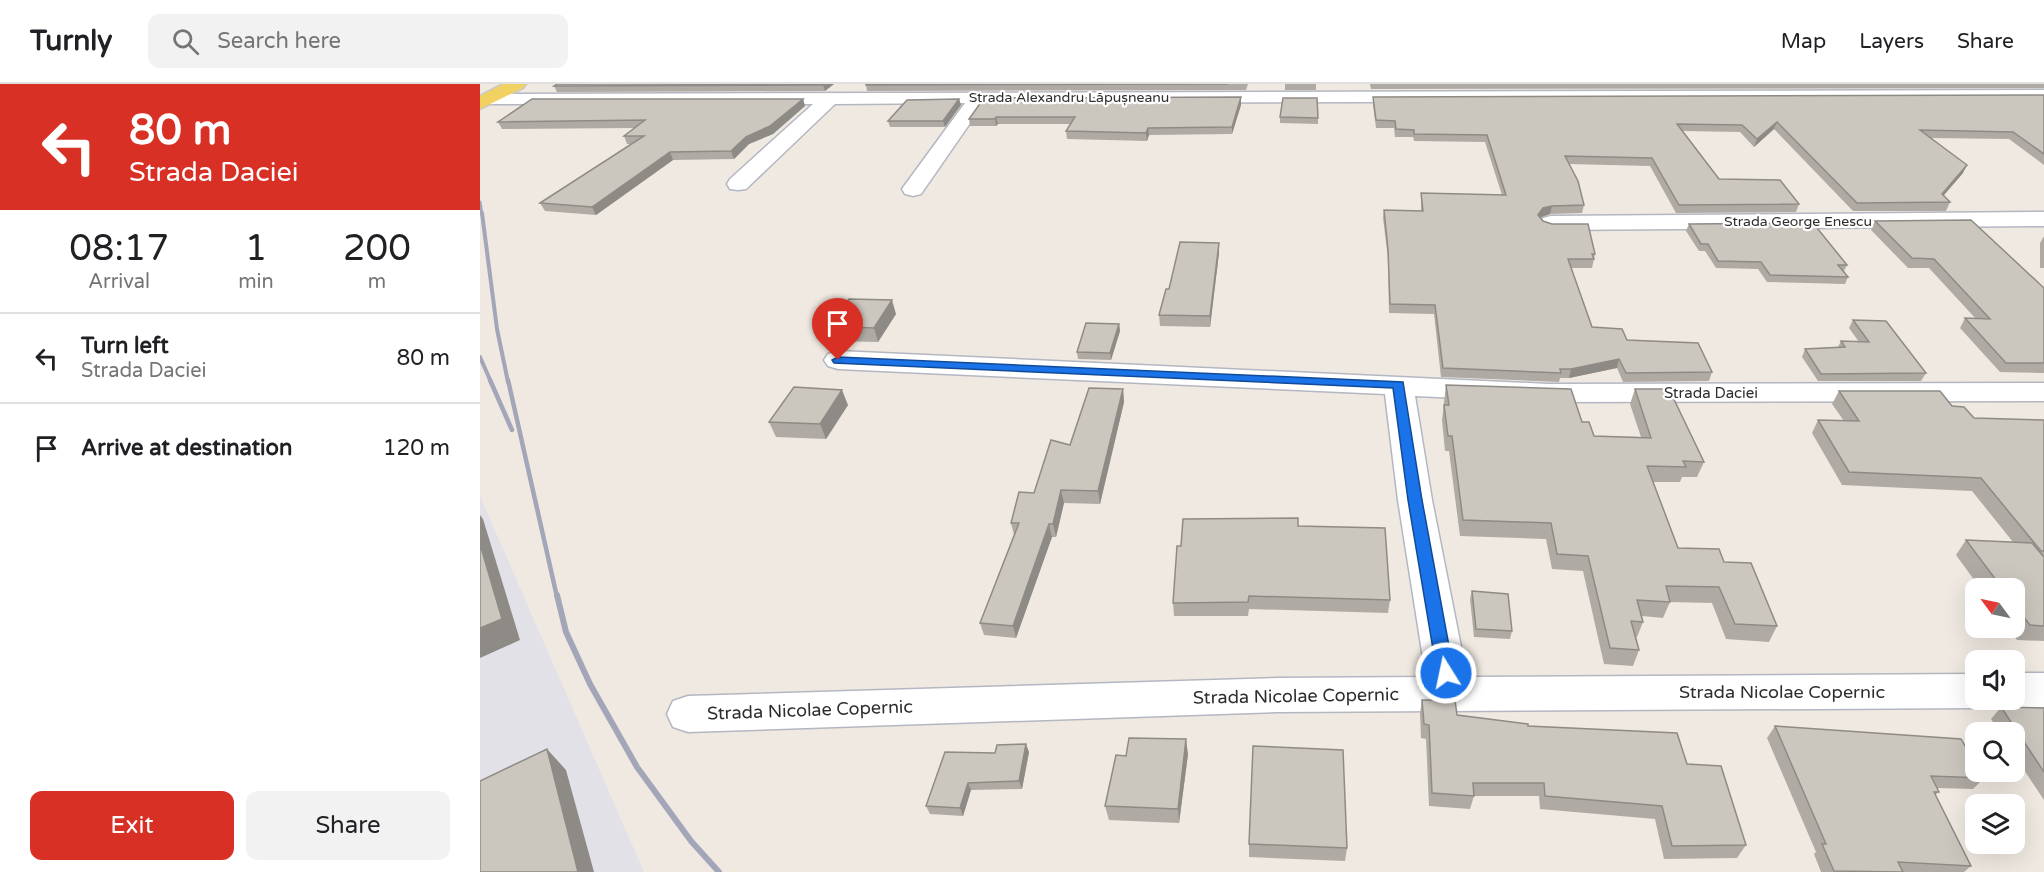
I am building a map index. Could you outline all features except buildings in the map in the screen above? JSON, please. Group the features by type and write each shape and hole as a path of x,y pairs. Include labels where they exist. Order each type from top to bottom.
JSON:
{"main road":[{"path":"484,101 517,84"}],"street":[{"name":"Strada Alexandru Lăpușneanu","path":"484,101 978,98 1411,90 2044,95"},
{"path":"738,184 830,98"},
{"path":"912,189 978,98"},
{"name":"Strada George Enescu","path":"1551,223 2044,219"},
{"name":"Strada Daciei","path":"838,360 1549,393 2044,392"},
{"path":"1399,385 1415,500 1450,695"},
{"path":"2025,690 2044,690"},
{"name":"Strada Nicolae Copernic","path":"688,714 1278,695 1965,691"}],"shaded area":[{"path":"480,496 644,872 480,872"}],"railway":[{"path":"480,202 482,215"},
{"path":"482,213 497,329 508,382"},
{"path":"480,357 491,382"},
{"path":"490,380 512,430"},
{"path":"508,380 557,597"},
{"path":"557,595 566,632 590,684 637,767 691,841 719,872"}],"route":[{"path":"838,360 1399,385 1415,500 1446,673"}]}
